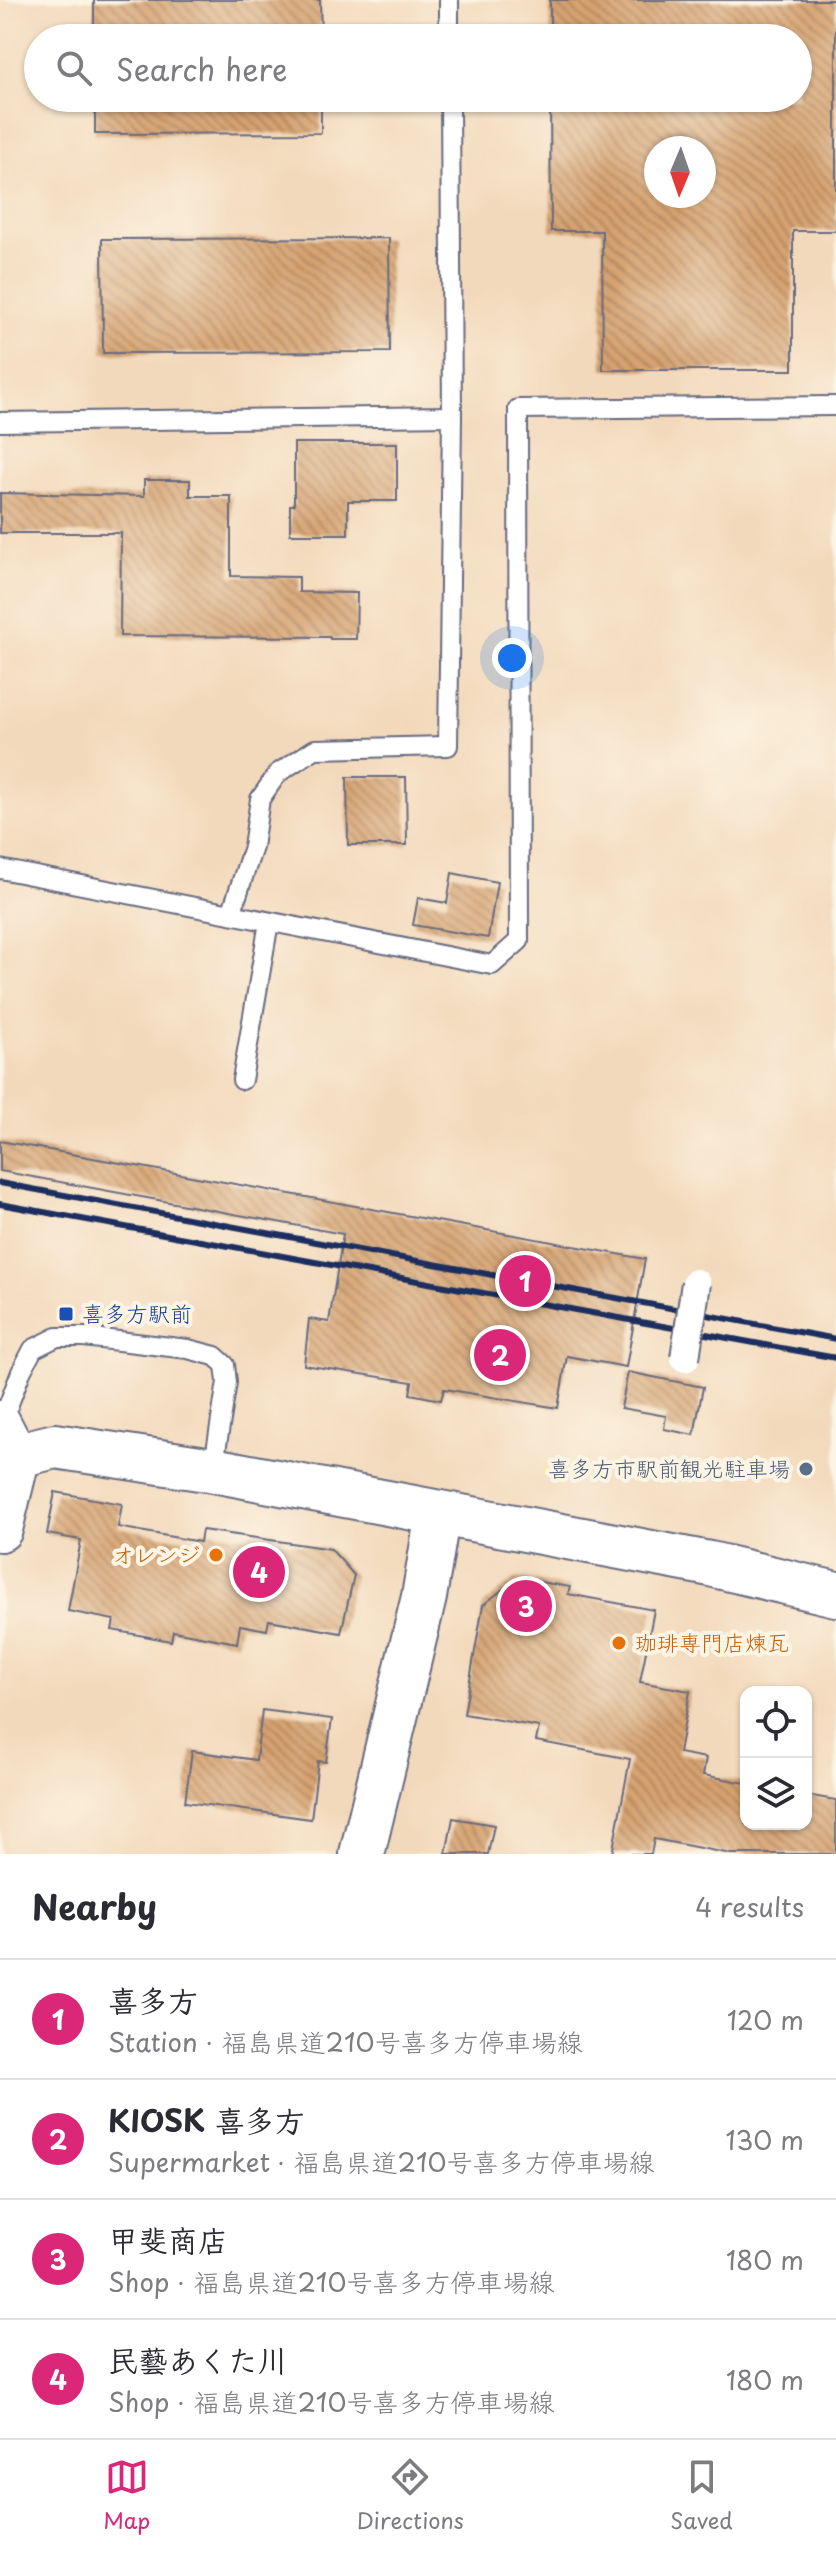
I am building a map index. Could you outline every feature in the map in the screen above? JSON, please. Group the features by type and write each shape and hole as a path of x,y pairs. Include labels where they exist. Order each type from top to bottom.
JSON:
{"street":[{"path":"685,1358 696,1283"},
{"path":"0,1529 6,1432 55,1446 213,1470 710,1564 836,1594"},
{"path":"362,1854 424,1597 438,1513"}],"lane":[{"path":"449,0 449,24"},
{"path":"231,914 253,847 260,799 278,773 315,749 448,746 452,416 450,112"},
{"path":"0,869 492,965 519,941 518,409 836,406"},
{"path":"0,422 452,416"},
{"path":"242,1080 269,922"},
{"path":"6,1432 21,1372 33,1349 57,1337 114,1339 188,1349 215,1356 225,1365 227,1382 213,1470"}],"building":[{"path":"94,0 320,0 321,24 94,24"},
{"path":"550,0 836,0 836,231 793,231 793,370 603,370 602,231 551,231 550,112 812,112 812,24 550,24"},
{"path":"95,112 321,112 321,133 95,134"},
{"path":"389,238 390,352 103,353 102,239"},
{"path":"294,443 397,443 397,501 348,501 348,534 290,534 290,505 294,505"},
{"path":"144,480 190,480 190,496 231,496 231,576 299,577 299,592 357,593 356,639 120,636 121,533 0,533 0,493 144,496"},
{"path":"347,777 406,777 407,845 348,845"},
{"path":"452,873 497,882 488,938 413,925 418,898 447,903"},
{"path":"0,1141 645,1259 626,1367 567,1356 558,1408 444,1389 441,1400 410,1394 412,1382 304,1365 309,1319 329,1322 343,1234 0,1171"},
{"path":"628,1372 703,1387 694,1435 664,1429 666,1416 621,1408"},
{"path":"55,1492 122,1504 118,1527 200,1542 202,1530 331,1549 354,1575 341,1633 269,1620 267,1630 240,1625 237,1643 173,1631 171,1641 112,1630 114,1620 68,1611 81,1540 47,1534"},
{"path":"517,1578 570,1587 568,1594 654,1610 640,1682 690,1691 679,1753 706,1758 703,1775 740,1782 740,1830 812,1830 812,1796 836,1800 836,1854 731,1854 654,1839 651,1854 612,1854 630,1759 536,1741 539,1727 464,1714 483,1605"},
{"path":"262,1710 332,1719 326,1762 318,1761 311,1819 185,1802 192,1751 256,1760"},
{"path":"453,1818 494,1825 488,1854 446,1854"}],"railway":[{"path":"0,1183 836,1339"},
{"path":"0,1204 836,1358"}],"place":[{"name":"喜多方","path":"525,1281"},
{"name":"喜多方駅前","path":"66,1314"},
{"name":"KIOSK 喜多方","path":"500,1355"},
{"name":"喜多方市駅前観光駐車場","path":"806,1469"},
{"name":"オレンジ","path":"216,1555"},
{"name":"民藝あくた川","path":"259,1572"},
{"name":"甲斐商店","path":"526,1606"},
{"name":"珈琲専門店煉瓦","path":"619,1643"}]}
